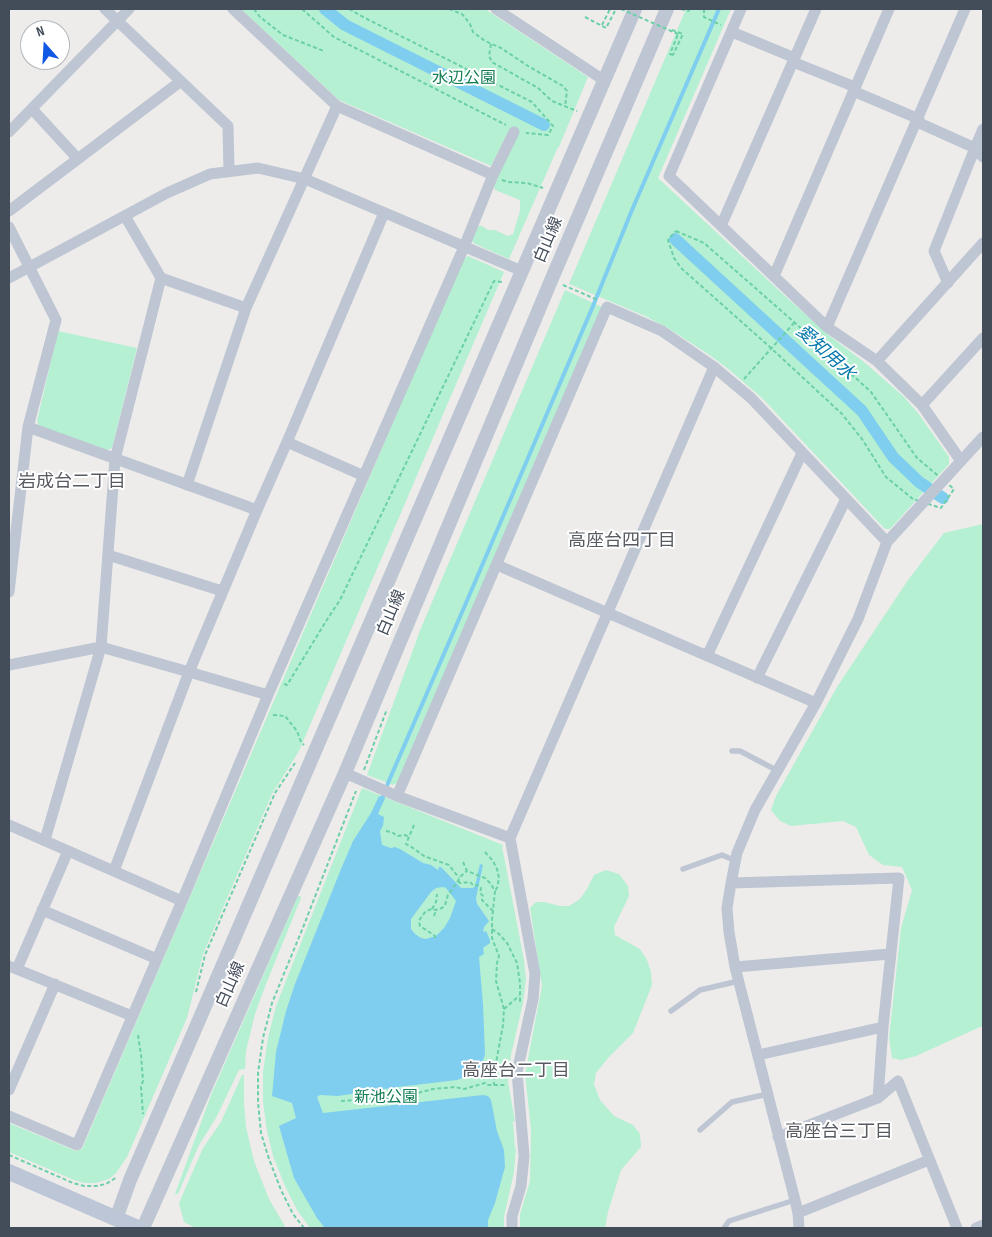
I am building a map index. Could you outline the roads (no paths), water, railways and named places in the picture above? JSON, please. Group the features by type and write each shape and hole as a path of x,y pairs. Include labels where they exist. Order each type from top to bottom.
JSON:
{"main road":[{"path":"9,1172 114,1224 138,1228"}],"street":[{"path":"104,9 228,126 229,171"},
{"path":"9,132 129,9"},
{"path":"233,9 337,106 492,176"},
{"path":"496,9 605,81"},
{"name":"白山線","path":"114,1224 130,1180 635,9"},
{"path":"742,9 669,176 827,328 877,361 922,405 961,461"},
{"path":"721,226 816,9"},
{"path":"774,276 889,9"},
{"path":"827,328 965,9"},
{"name":"白山線","path":"143,1228 344,773 550,282 672,12"},
{"path":"732,32 975,148 983,157"},
{"path":"9,211 181,81"},
{"path":"186,485 246,308 337,106"},
{"path":"32,109 78,159"},
{"path":"948,283 934,251 983,129"},
{"path":"9,1116 77,1145 268,696 464,247 492,176 514,132"},
{"path":"9,278 167,193 210,174 258,168 305,179 522,271"},
{"path":"114,871 189,672 222,591 384,213"},
{"path":"125,216 161,278 246,308"},
{"path":"9,227 56,320 28,427 9,584"},
{"path":"877,361 983,243"},
{"path":"45,840 101,647 115,459 161,278"},
{"path":"398,796 607,307 662,331 714,367 752,398 887,542"},
{"path":"922,405 983,338"},
{"path":"512,1228 512,1216 521,1186 524,1156 517,1072 533,999 535,974 510,838 714,367"},
{"path":"28,427 256,510"},
{"path":"799,1228 795,1200 735,967 729,932 728,908 737,853 755,810 816,703 858,619 887,542 983,437"},
{"path":"287,442 364,476"},
{"path":"707,656 802,452"},
{"path":"757,678 846,499"},
{"path":"108,555 222,591"},
{"path":"497,565 816,703"},
{"path":"9,665 101,647 268,696"},
{"path":"344,773 398,796 510,838"},
{"path":"9,825 182,901"},
{"path":"68,851 42,910 13,967 132,1016"},
{"path":"731,883 899,878 883,1027 878,1098"},
{"path":"42,910 157,959"},
{"path":"735,967 890,954"},
{"path":"9,1090 12,1072 55,984"},
{"path":"758,1055 883,1027"},
{"path":"778,1137 878,1098 898,1081 957,1228"},
{"path":"798,1213 929,1160"},
{"path":"976,1228 983,1225"}],"lane":[{"path":"732,751 740,751 778,771"},
{"path":"683,869 722,855 736,861"},
{"path":"671,1011 700,990 739,981"},
{"path":"700,1130 732,1102 768,1094"},
{"path":"724,1228 730,1222 795,1200"}],"water":[{"name":"新池公園","path":"379,796 385,798 378,814 384,817 383,826 380,831 382,845 400,849 438,870 441,867 461,888 473,888 475,886 480,864 483,865 476,898 477,904 489,921 484,927 483,932 486,931 490,943 483,948 484,954 479,957 485,1055 481,1066 471,1075 457,1080 338,1096 320,1095 317,1097 323,1113 483,1095 488,1096 491,1100 497,1131 504,1150 505,1167 488,1220 488,1228 325,1228 317,1218 294,1178 279,1126 296,1118 292,1103 272,1096 276,1052 286,1011 295,984 353,841 371,813","holes":["436,888 446,888 456,901 450,918 436,936 426,939 421,938 411,929 411,919 431,892"]}],"waterway":[{"name":"愛知用水","path":"325,9 345,25 544,125"},
{"path":"381,802 719,9"},
{"name":"愛知用水","path":"675,239 862,411 893,457 919,482 943,498"}],"district":[{"name":"岩成台二丁目","path":"72,482"},
{"name":"高座台四丁目","path":"622,541"},
{"name":"高座台二丁目","path":"516,1071"},
{"name":"高座台三丁目","path":"839,1132"}],"park label":[{"name":"水辺公園","path":"464,79"}]}
